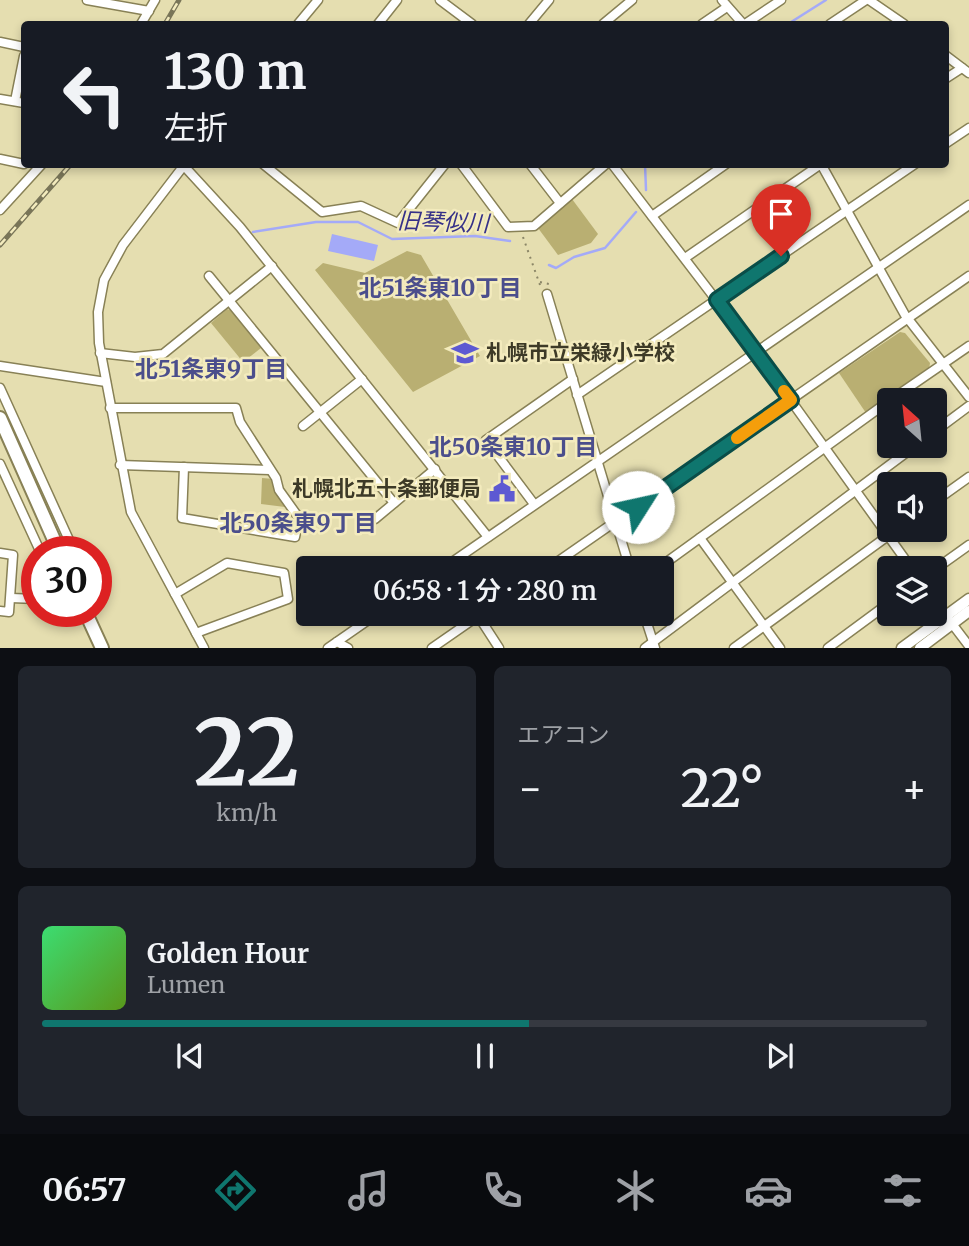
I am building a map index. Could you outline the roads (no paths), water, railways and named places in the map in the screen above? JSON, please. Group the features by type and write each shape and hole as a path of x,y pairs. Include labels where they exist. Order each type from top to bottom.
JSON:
{"main road":[{"path":"0,418 52,536"},
{"path":"92,627 102,648"}],"street":[{"path":"87,0 149,11"},
{"path":"143,21 155,0"},
{"path":"300,21 318,0"},
{"path":"380,21 397,0"},
{"path":"440,0 468,21"},
{"path":"532,21 546,4 534,0"},
{"path":"749,21 781,0"},
{"path":"835,21 868,0 900,21"},
{"path":"606,21 626,2"},
{"path":"705,21 724,3 741,21"},
{"path":"0,42 21,46"},
{"path":"949,58 965,70 949,77"},
{"path":"15,101 21,71"},
{"path":"0,99 21,102"},
{"path":"949,142 969,129"},
{"path":"0,159 21,163"},
{"path":"0,210 39,168"},
{"path":"183,168 123,245 104,280 98,312 100,354 131,512 204,648"},
{"path":"188,168 272,266 488,537"},
{"path":"268,168 322,212 361,206 398,223 442,168"},
{"path":"464,168 508,227 534,226 601,168"},
{"path":"533,168 560,203"},
{"path":"615,168 756,352 855,490 877,516"},
{"path":"652,216 720,168"},
{"path":"685,258 815,168"},
{"path":"823,168 877,269 908,318 969,397"},
{"path":"577,394 909,168"},
{"path":"461,556 969,205"},
{"path":"100,354 135,357 163,354 272,266"},
{"path":"209,276 394,503"},
{"path":"566,556 969,276"},
{"path":"547,294 625,556"},
{"path":"908,388 969,346"},
{"path":"0,366 106,382"},
{"path":"303,426 362,379"},
{"path":"534,504 486,440 573,379"},
{"path":"0,388 67,536"},
{"path":"947,422 969,406"},
{"path":"110,408 236,408 240,422 276,478 279,490 299,518 295,537 183,518 184,467"},
{"path":"674,557 877,409"},
{"path":"647,626 651,646 899,458"},
{"path":"0,464 33,536"},
{"path":"120,465 270,470"},
{"path":"375,519 435,470"},
{"path":"947,493 969,477"},
{"path":"0,486 11,488"},
{"path":"700,538 780,648"},
{"path":"733,648 880,542"},
{"path":"947,561 969,545"},
{"path":"0,553 13,555 9,612 0,611"},
{"path":"174,594 227,563 284,573 288,599 196,633"},
{"path":"10,598 21,598"},
{"path":"919,648 969,599"},
{"path":"902,648 969,611"},
{"path":"828,648 877,612"},
{"path":"947,617 969,646"},
{"path":"328,648 360,626"},
{"path":"432,648 463,626"},
{"path":"485,626 499,648"},
{"path":"337,642 348,648"}],"water":[{"path":"332,234 378,245 374,261 328,251"}],"waterway":[{"name":"旧琴似川","path":"793,21 826,0"},
{"name":"旧琴似川","path":"645,168 646,190"},
{"name":"旧琴似川","path":"549,265 556,268 574,257 605,248 636,212"},
{"name":"旧琴似川","path":"253,232 316,222 358,222 392,239 475,236 510,241"}],"railway":[{"path":"167,21 179,0"},
{"path":"0,245 67,168"}],"place":[{"name":"札幌市立栄緑小学校","path":"465,353"},
{"name":"札幌北五十条郵便局","path":"502,489"}],"district":[{"name":"北51条東10丁目","path":"440,288"},
{"name":"北51条東9丁目","path":"211,369"},
{"name":"北50条東10丁目","path":"513,447"},
{"name":"北50条東9丁目","path":"298,523"}]}
